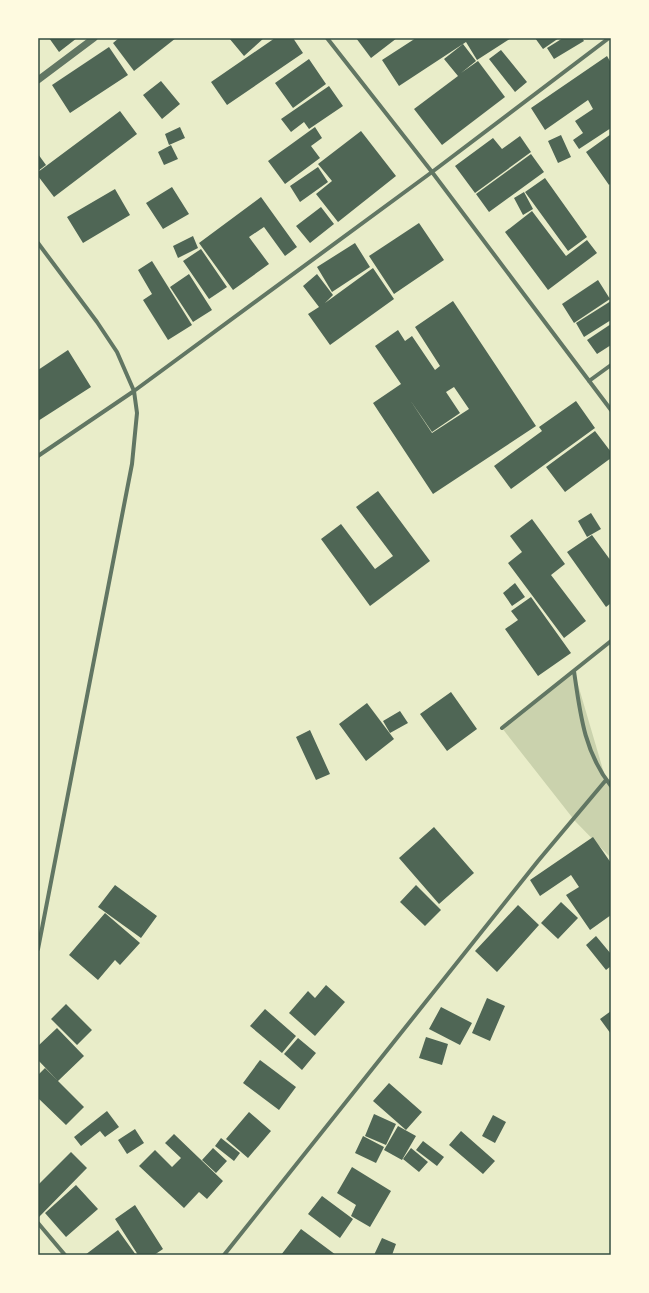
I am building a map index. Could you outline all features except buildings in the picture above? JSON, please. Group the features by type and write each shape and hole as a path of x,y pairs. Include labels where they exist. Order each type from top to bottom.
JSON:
{"street":[{"path":"38,80 94,38"},
{"path":"327,38 432,172 611,410"},
{"path":"38,456 134,391 432,172 609,38"},
{"path":"38,243 116,352 134,391 136,413 132,464 38,949"},
{"path":"589,381 611,365"},
{"path":"502,728 611,641"},
{"path":"574,671 582,724 593,757 611,786"},
{"path":"224,1255 538,861 606,780"},
{"path":"38,1223 65,1255"}],"green space":[{"path":"574,671 606,780 611,778 611,858 575,821 502,728"}]}
